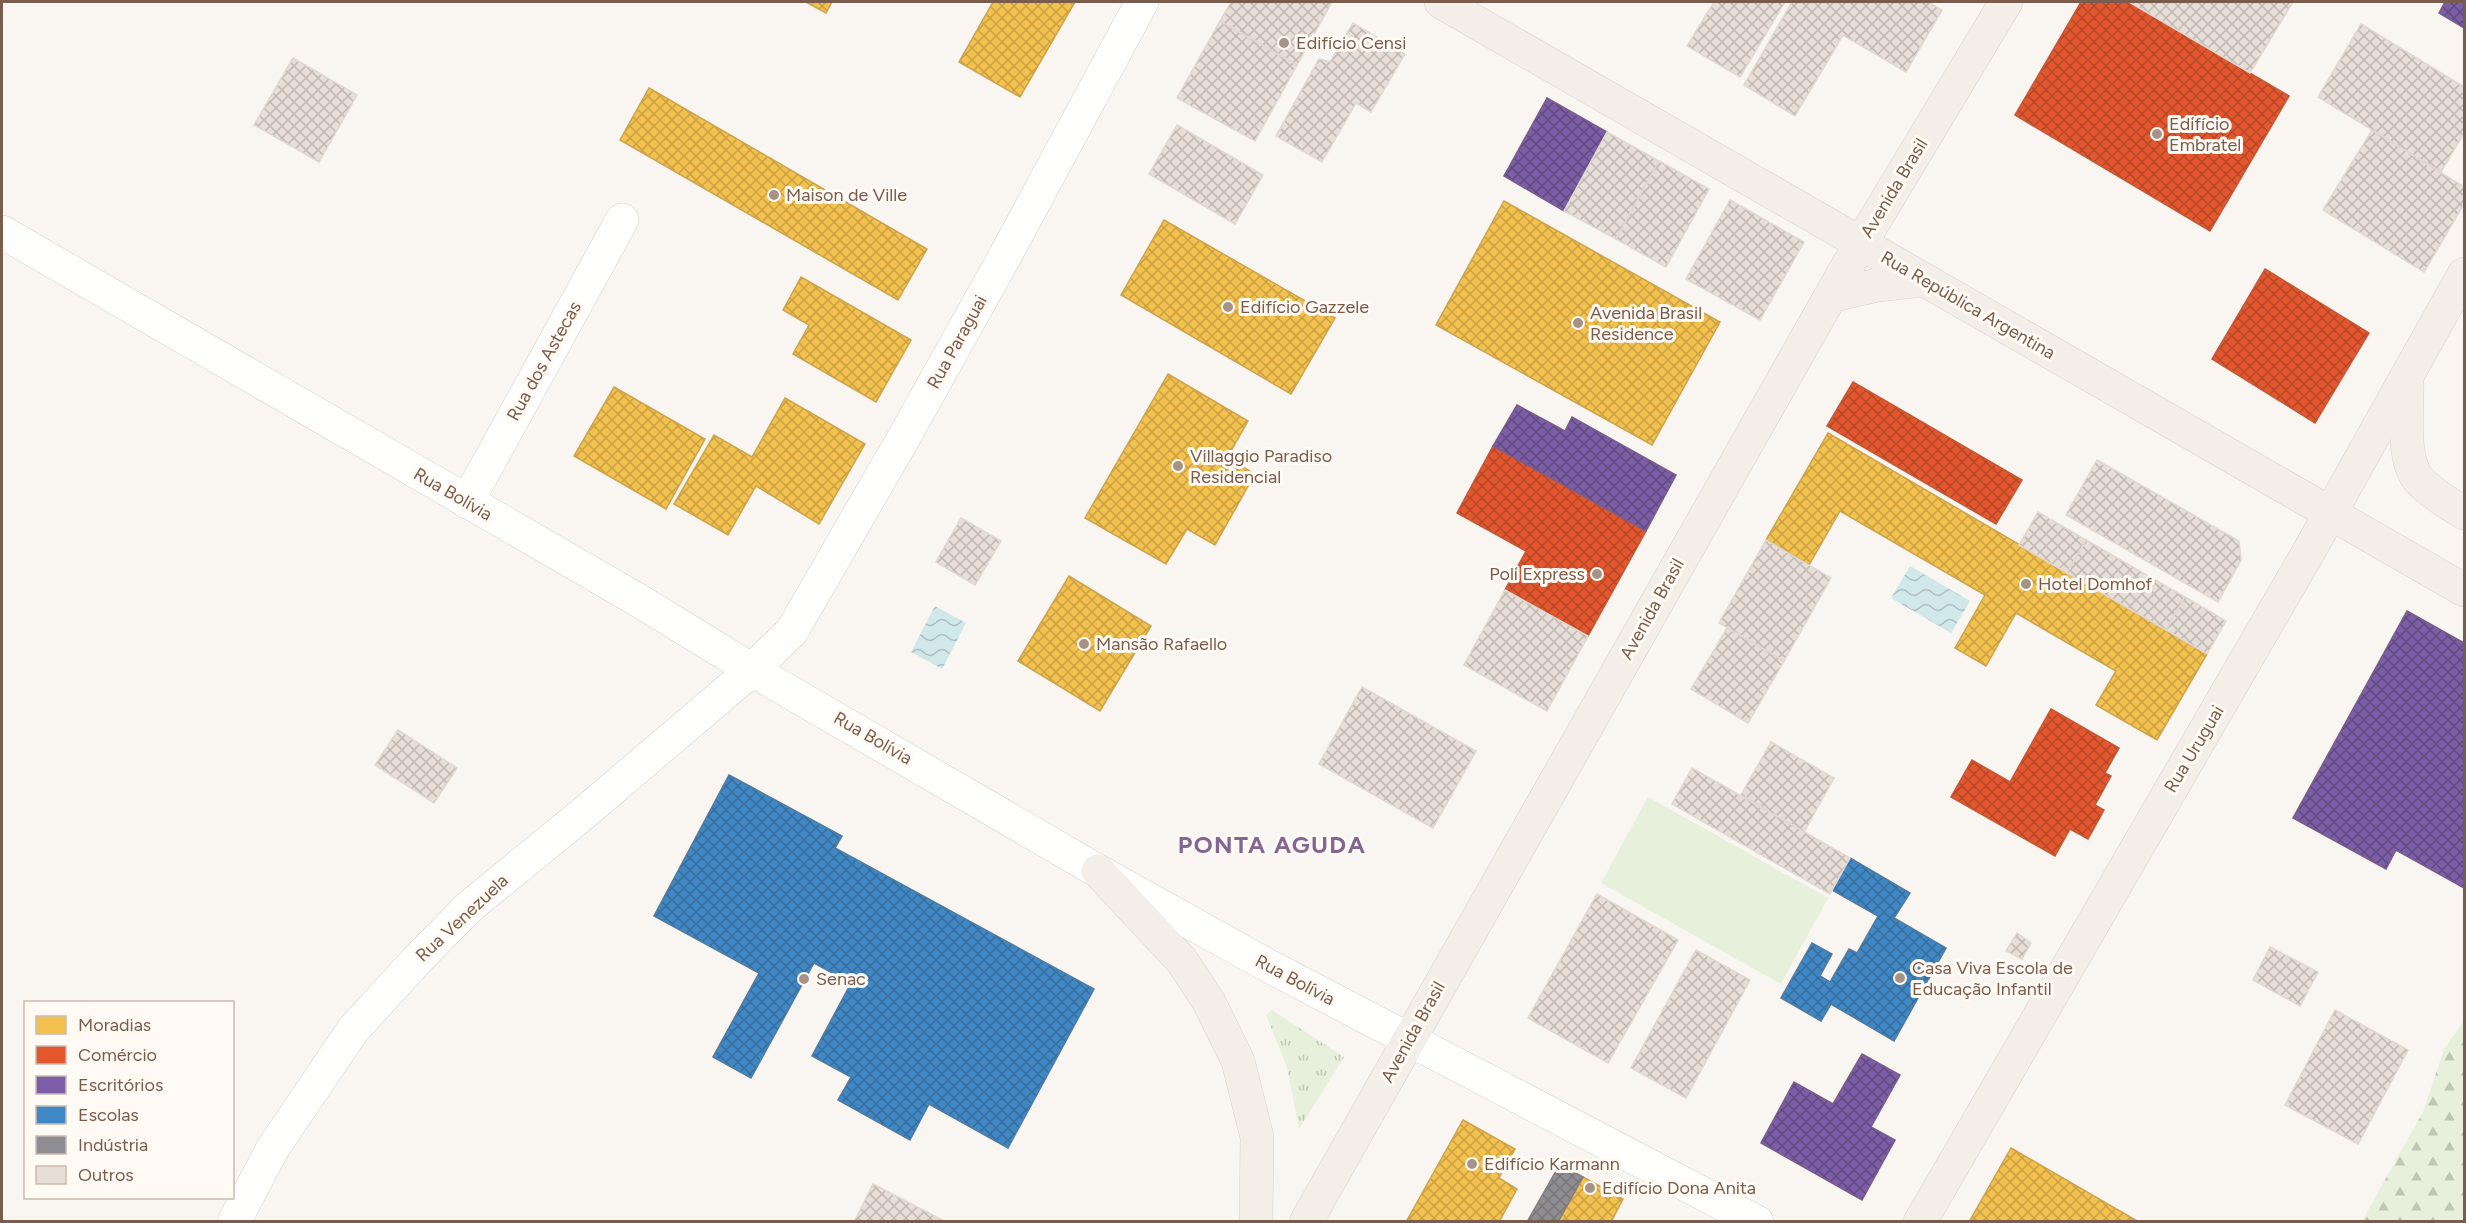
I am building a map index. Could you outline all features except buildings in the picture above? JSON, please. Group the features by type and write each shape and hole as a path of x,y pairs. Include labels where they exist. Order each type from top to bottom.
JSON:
{"main road":[{"name":"Rua República Argentina","path":"1441,2 2464,590"},
{"name":"Avenida Brasil","path":"1306,1221 1861,243 2006,2"},
{"name":"Rua Uruguai","path":"1920,1221 2330,513 2464,274"},
{"path":"1831,296 1877,285 1923,280"},
{"path":"2407,378 2407,433 2410,460 2418,478 2448,504 2464,513"},
{"path":"1098,871 1182,961 1209,1002 1238,1061 1257,1137 1256,1221"}],"street":[{"name":"Rua Paraguai","path":"752,670 792,631 999,266 1142,2"},
{"name":"Rua dos Astecas","path":"467,502 622,220"},
{"name":"Rua Bolívia","path":"2,232 638,600 752,670 1098,871 1265,964 1758,1221"},
{"name":"Rua Venezuela","path":"234,1221 273,1148 353,1030 416,961 469,907 752,670"}],"green space":[{"path":"1648,797 1828,898 1781,984 1601,883"},
{"path":"1272,1010 1344,1057 1299,1129 1287,1067 1266,1015"},
{"path":"2464,1021 2464,1221 2362,1221 2423,1112 2444,1049"}],"water":[{"path":"1910,566 1970,601 1951,633 1891,598"},
{"path":"935,606 966,623 942,669 911,652"}],"place":[{"name":"Edifício Censi","path":"1284,43"},
{"name":"Edifício Embratel","path":"2157,134"},
{"name":"Maison de Ville","path":"774,195"},
{"name":"Edifício Gazzele","path":"1228,307"},
{"name":"Avenida Brasil Residence","path":"1578,323"},
{"name":"Villaggio Paradiso Residencial","path":"1178,466"},
{"name":"Poli Express","path":"1597,574"},
{"name":"Hotel Domhof","path":"2026,584"},
{"name":"Mansão Rafaello","path":"1084,644"},
{"name":"Casa Viva Escola de Educação Infantil","path":"1900,978"},
{"name":"Senac","path":"804,979"},
{"name":"Edifício Karmann","path":"1472,1164"},
{"name":"Edifício Dona Anita","path":"1590,1188"}],"district":[{"name":"PONTA AGUDA","path":"1272,844"}]}
